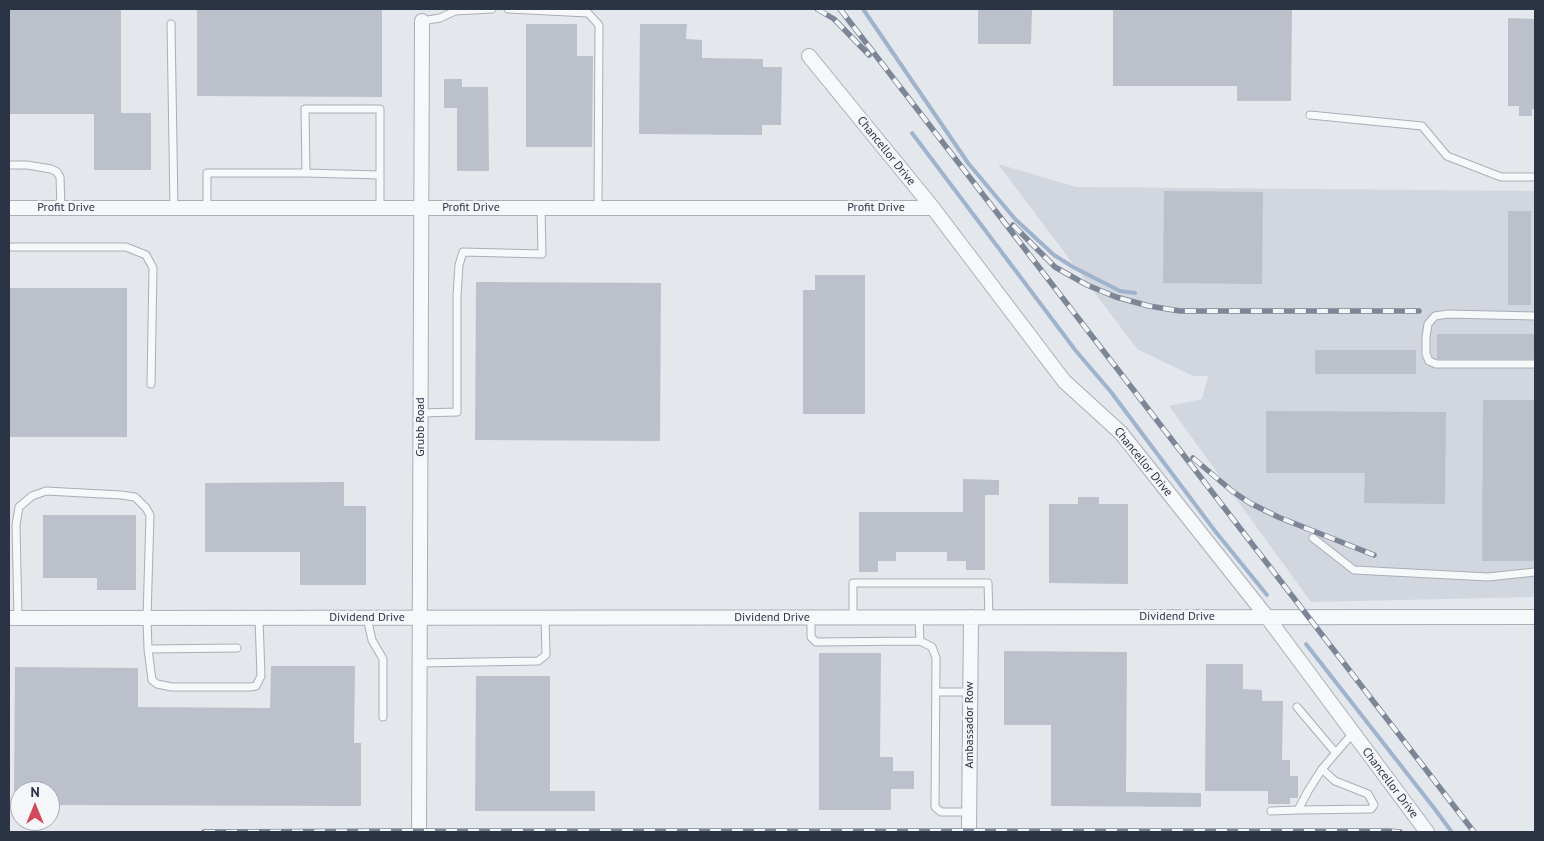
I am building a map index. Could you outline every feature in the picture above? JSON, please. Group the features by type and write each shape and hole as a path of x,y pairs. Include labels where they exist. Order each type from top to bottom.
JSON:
{"street":[{"name":"Grubb Road","path":"420,832 422,21"},
{"name":"Chancellor Drive","path":"809,56 932,208 1064,382 1121,433 1267,617 1427,832"},
{"name":"Profit Drive","path":"9,208 932,208"},
{"name":"Ambassador Row","path":"969,832 971,617"},
{"name":"Dividend Drive","path":"13,618 1535,617"}],"lane":[{"path":"422,21 440,18 455,11 492,9"},
{"path":"508,9 588,13 599,25 598,208"},
{"path":"171,24 174,208"},
{"path":"306,173 305,109 380,109 380,208"},
{"path":"1310,115 1422,126 1447,156 1501,177 1535,178"},
{"path":"9,165 27,165 51,169 57,172 60,177 61,208"},
{"path":"207,208 207,174 306,173 380,176"},
{"path":"421,413 457,412 457,296 459,265 463,252 542,254 541,208"},
{"path":"9,247 126,247 146,255 154,268 151,384"},
{"path":"1535,316 1448,314 1434,316 1428,324 1426,336 1426,354 1429,361 1436,364 1535,364"},
{"path":"13,618 16,525 19,507 32,496 46,491 135,497 146,508 150,515 148,649 152,680 157,684 172,687 250,688 256,686 261,676 259,618"},
{"path":"1313,538 1354,570 1488,577 1535,572"},
{"path":"853,617 853,583 988,583 989,617"},
{"path":"919,617 920,641"},
{"path":"367,618 372,640 383,659 382,717"},
{"path":"420,662 538,661 546,655 545,618"},
{"path":"811,618 811,637 816,642 920,641 932,647 936,658 935,807 941,812 969,812"},
{"path":"148,649 237,648"},
{"path":"936,692 970,692"},
{"path":"1297,706 1335,752"},
{"path":"1298,810 1322,769 1353,733"},
{"path":"1271,811 1371,809 1374,805 1368,794 1335,781 1322,769"}],"shaded area":[{"path":"998,164 1076,187 1535,191 1535,597 1311,602 1169,406 1202,399 1208,376 1193,376 1137,349"}],"building":[{"path":"9,9 121,9 121,113 151,113 151,170 94,170 94,114 9,114"},
{"path":"197,9 382,9 382,97 197,96"},
{"path":"978,9 1032,9 1031,44 978,44"},
{"path":"1113,9 1292,9 1291,101 1237,101 1237,86 1113,86"},
{"path":"1508,18 1535,19 1535,109 1532,109 1532,116 1519,116 1519,106 1508,106"},
{"path":"526,24 577,24 577,56 593,56 592,147 526,147"},
{"path":"640,24 687,24 686,39 702,40 702,58 763,59 763,67 782,67 781,125 762,125 762,135 639,134"},
{"path":"444,79 462,79 462,87 488,87 489,171 457,171 457,108 444,108"},
{"path":"1164,191 1263,192 1262,284 1163,283"},
{"path":"1508,211 1531,211 1531,305 1508,305"},
{"path":"815,275 865,275 865,414 803,414 803,290 815,290"},
{"path":"476,282 661,283 660,441 475,440"},
{"path":"9,288 127,288 127,437 9,437"},
{"path":"1437,334 1535,334 1535,359 1437,359"},
{"path":"1315,350 1416,350 1416,374 1315,374"},
{"path":"1483,400 1535,400 1535,561 1482,561"},
{"path":"1266,411 1446,412 1445,504 1364,503 1365,473 1266,473"},
{"path":"963,479 999,480 999,495 985,495 985,570 966,570 966,561 947,561 947,552 896,552 896,561 878,561 878,572 859,572 859,512 963,512"},
{"path":"344,482 344,506 366,506 366,585 300,585 300,552 205,552 205,483"},
{"path":"1078,497 1099,497 1099,504 1128,504 1128,584 1049,583 1049,504 1078,504"},
{"path":"43,515 136,515 136,590 97,590 97,578 43,578"},
{"path":"1004,651 1127,652 1126,792 1201,793 1201,807 1051,806 1051,725 1004,725"},
{"path":"819,653 881,653 880,757 893,757 893,771 914,771 914,789 891,789 891,810 819,810"},
{"path":"1206,664 1243,664 1243,689 1262,690 1262,701 1283,701 1282,760 1290,760 1290,776 1298,776 1298,798 1290,798 1290,804 1268,804 1268,791 1205,791"},
{"path":"271,666 355,666 354,743 361,743 361,806 60,805 60,781 14,781 15,667 138,668 138,707 270,708"},
{"path":"476,676 550,676 550,791 595,791 595,811 475,811"}],"waterway":[{"path":"863,9 968,163 1015,219 1054,255 1073,267 1120,291 1135,293"},
{"path":"912,133 1076,351 1111,392 1215,531 1267,595"},
{"path":"1306,644 1451,831"}],"railway":[{"path":"817,9 834,19 869,55"},
{"path":"840,9 1474,832"},
{"path":"1013,225 1055,267 1087,285 1116,297 1149,306 1180,311 1419,311"},
{"path":"1193,458 1232,491 1250,503 1278,517 1374,555"},
{"path":"204,832 1400,832"}]}
